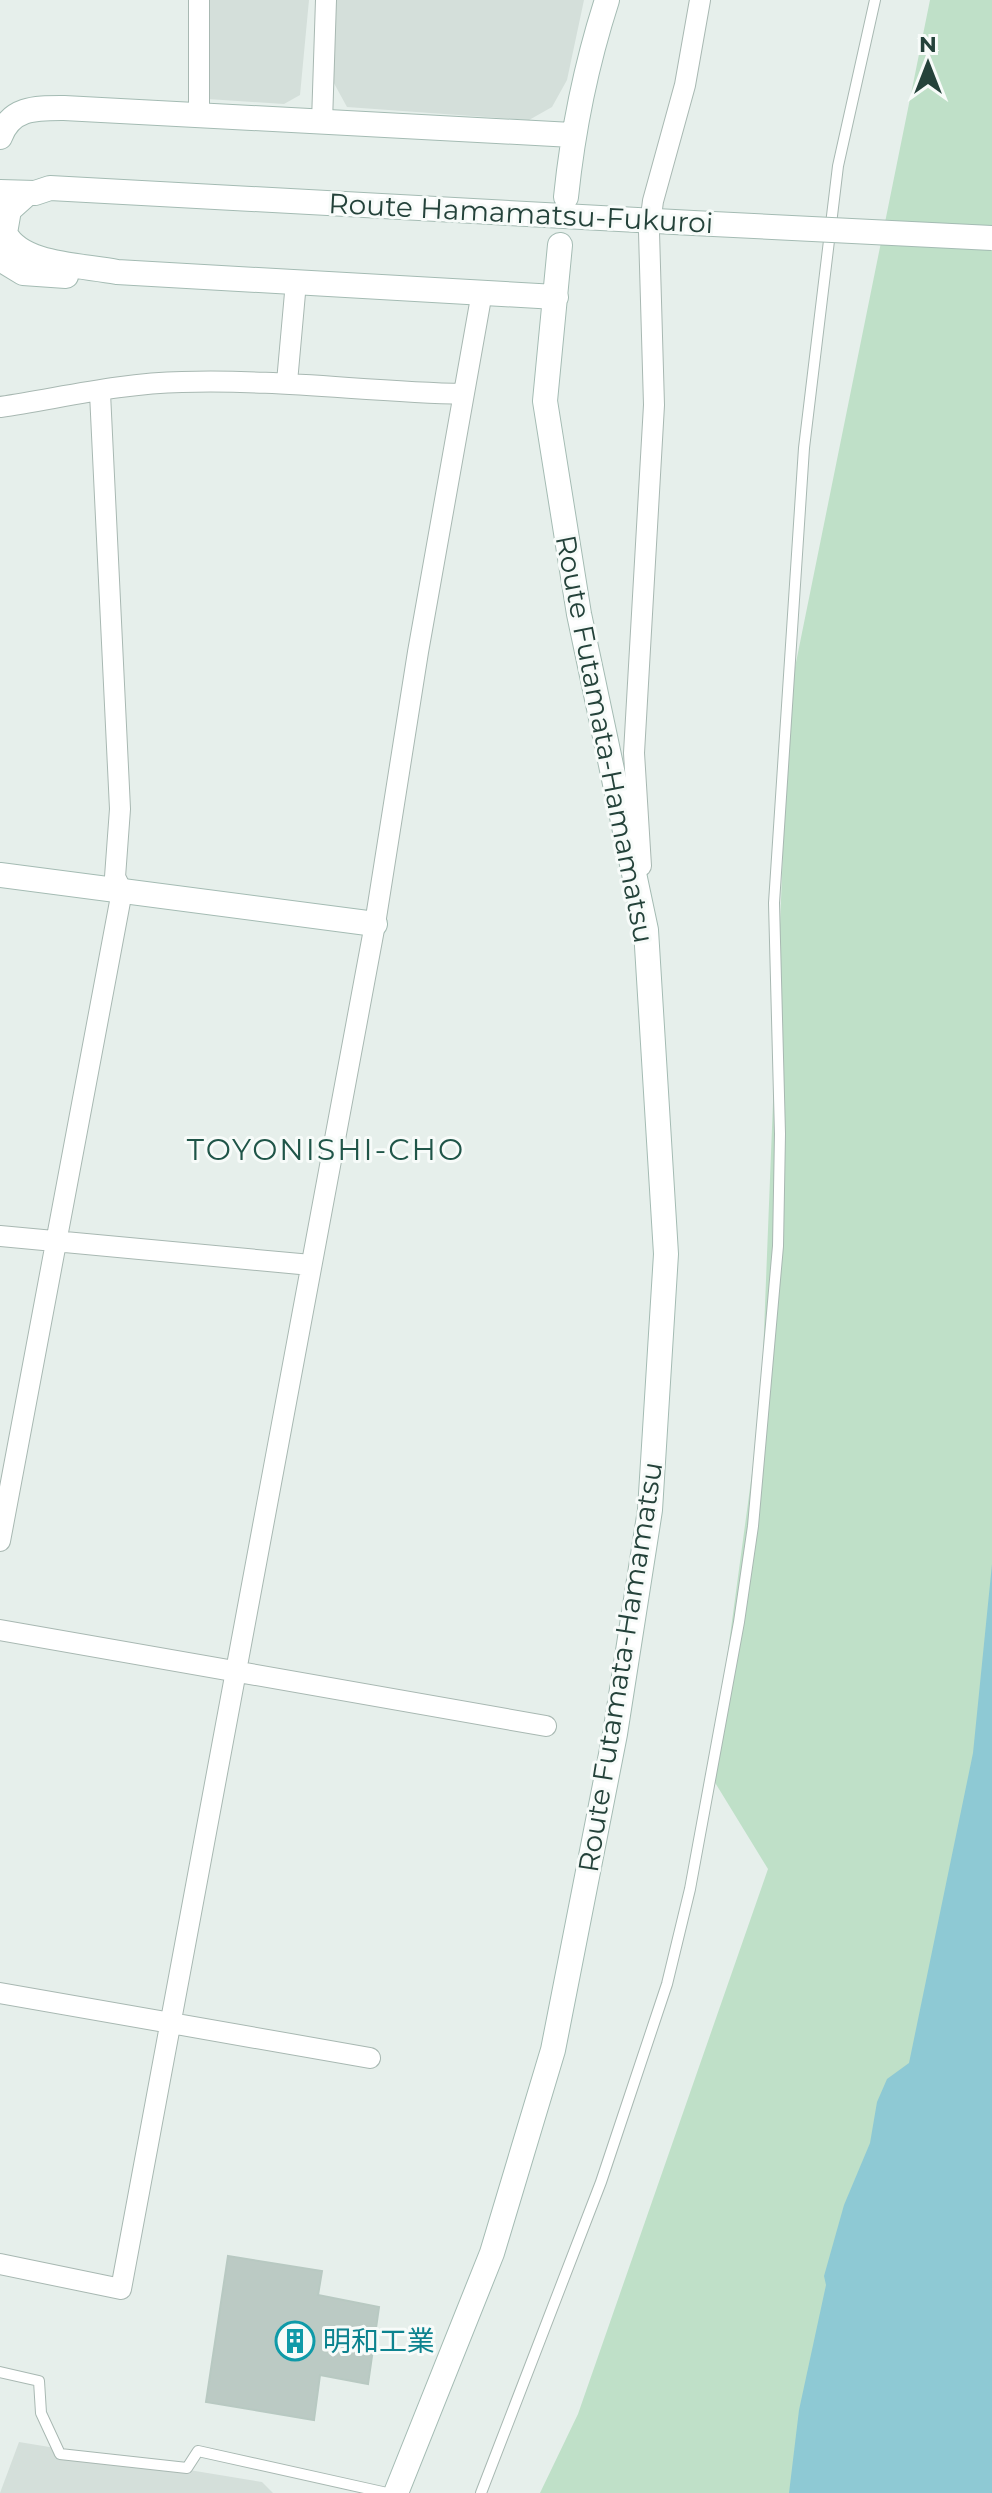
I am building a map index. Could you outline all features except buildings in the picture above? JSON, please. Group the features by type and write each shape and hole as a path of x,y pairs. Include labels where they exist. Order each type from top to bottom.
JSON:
{"main road":[{"path":"566,197 572,135 591,47 607,0"},
{"path":"0,137 15,116 35,108 572,135"},
{"name":"Route Hamamatsu-Fukuroi","path":"0,177 35,180 39,190"},
{"path":"39,190 14,203 5,219 5,233 17,250 46,260 117,272"},
{"name":"Route Hamamatsu-Fukuroi","path":"0,192 39,190 992,238"},
{"name":"Route Futamata-Hamamatsu","path":"396,2493 492,2253 553,2050 620,1704 650,1510 666,1254 646,930 579,614 545,401 560,245"},
{"path":"0,259 14,270 32,275 117,272 556,297"},
{"path":"0,875 375,924"}],"street":[{"path":"199,0 199,116"},
{"path":"322,122 326,0"},
{"path":"646,930 634,753 654,405 650,220 685,85 700,0"},
{"path":"287,382 296,282"},
{"path":"0,2264 121,2289 375,924 482,292"},
{"path":"0,407 179,382 287,382 395,393 463,394"},
{"path":"0,1541 122,891 115,877 120,809 100,393"},
{"path":"0,1236 311,1265"},
{"path":"0,1630 546,1726"},
{"path":"0,1993 370,2058"}],"lane":[{"path":"481,2493 601,2182 667,1984 690,1889 741,1609 753,1526 778,1246 780,1134 774,903 804,448 838,166 875,0"},
{"path":"0,2372 39,2381 41,2413 60,2454 187,2468 198,2451 387,2493"}],"shaded area":[{"path":"210,0 309,0 300,95 284,104 208,99"},
{"path":"335,0 584,0 567,80 552,107 529,120 347,107 330,76"},
{"path":"19,2442 262,2482 273,2493 0,2493"}],"green space":[{"path":"930,0 992,0 992,2493 540,2493 578,2414 768,1869 711,1776 761,1407 789,697"}],"water":[{"path":"992,1564 992,2493 789,2493 799,2410 826,2285 824,2276 844,2205 870,2143 877,2102 887,2079 909,2063 973,1753"}],"place":[{"name":"明和工業","path":"295,2341"}],"district":[{"name":"TOYONISHI-CHO","path":"326,1150"}]}
